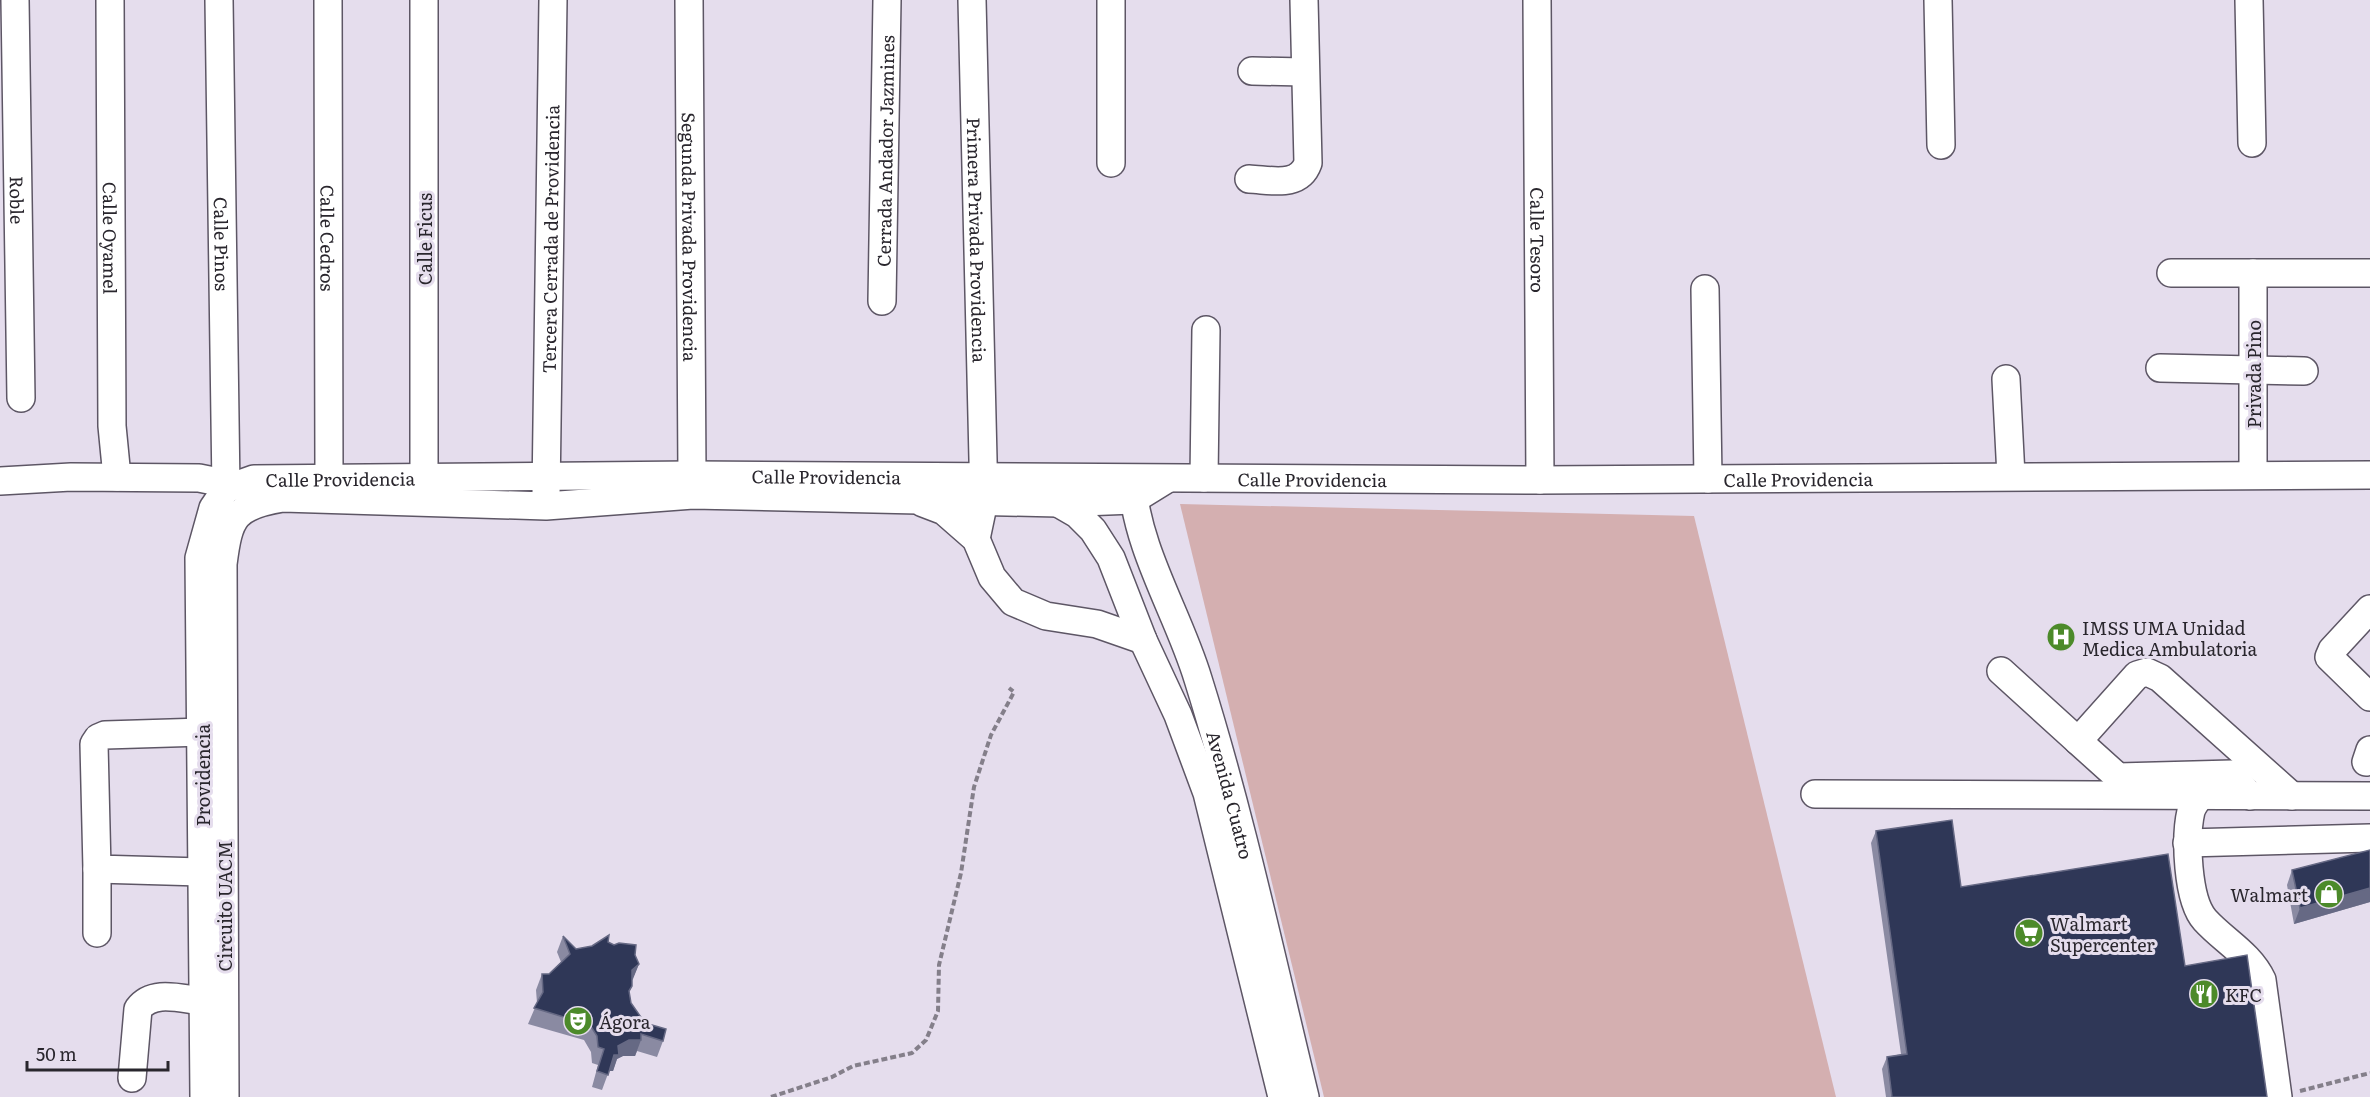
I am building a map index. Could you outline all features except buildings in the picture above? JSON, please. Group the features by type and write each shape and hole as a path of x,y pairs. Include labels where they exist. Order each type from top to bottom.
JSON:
{"street":[{"name":"Roble","path":"15,0 21,398"},
{"name":"Calle Oyamel","path":"110,0 112,426 117,477"},
{"name":"Calle Pinos","path":"219,0 226,489"},
{"name":"Calle Cedros","path":"328,0 329,477"},
{"name":"Calle Ficus","path":"424,0 424,478"},
{"name":"Tercera Cerrada de Providencia","path":"546,506 553,0"},
{"name":"Segunda Privada Providencia","path":"689,0 692,475"},
{"name":"Cerrada Andador Jazmines","path":"882,301 887,0"},
{"name":"Primera Privada Providencia","path":"972,0 983,490 976,539"},
{"path":"1111,0 1111,163"},
{"path":"1249,179 1294,180 1304,174 1308,163 1304,0"},
{"name":"Calle Tesoro","path":"1537,0 1540,480"},
{"path":"1938,0 1941,145"},
{"path":"2249,0 2252,143"},
{"path":"1252,71 1304,72"},
{"path":"2171,273 2370,273"},
{"name":"Privada Pino","path":"2253,273 2253,475"},
{"path":"1705,289 1708,480"},
{"path":"1204,478 1206,330"},
{"path":"2160,368 2304,371"},
{"path":"2006,379 2011,476"},
{"name":"Calle Providencia","path":"226,489 254,478 692,475 983,490 1132,489"},
{"name":"Calle Providencia","path":"283,498 546,506 693,495 907,498 983,490 1059,503 1132,489 1167,479 1204,478 1708,480 2370,475"},
{"path":"10,480 117,477 199,478 214,481 226,489"},
{"name":"Providencia","path":"204,1097 201,872 203,732 199,558 213,508 226,489"},
{"name":"Avenida Cuatro","path":"1132,489 1169,609 1197,675 1230,786 1305,1097"},
{"name":"Circuito UACM","path":"225,1097 223,564 227,530 238,513 258,502 283,498"},
{"path":"907,498 944,511 976,539 992,577 1013,602 1046,616 1097,624 1143,640"},
{"name":"Avenida Cuatro","path":"1059,503 1077,514 1093,530 1111,558 1143,640 1178,715 1207,794 1282,1097"},
{"path":"2367,688 2329,657 2332,650 2370,609"},
{"path":"2001,671 2118,777 2232,774 2250,796"},
{"path":"2078,741 2137,675 2147,672 2160,678 2292,796"},
{"path":"97,933 94,744 98,738 105,735 203,732"},
{"path":"1815,794 2370,796"},
{"path":"2201,795 2192,809 2187,843 2196,906 2199,912 2255,965 2262,980 2278,1097"},
{"path":"2187,843 2370,838"},
{"path":"97,869 201,872"},
{"path":"132,1078 138,1009 144,1001 153,997 203,1001"}],"path":[{"path":"771,1097 832,1077 853,1066 912,1053 926,1040 938,1011 939,965 961,873 974,787 992,735 1014,692 1009,688"},
{"path":"2278,1097 2370,1073"}],"shaded area":[{"path":"1180,504 1694,516 1836,1097 1324,1097"}],"place":[{"name":"IMSS UMA Unidad Medica Ambulatoria","path":"2061,637"},
{"name":"Walmart","path":"2329,894"},
{"name":"Walmart Supercenter","path":"2029,933"},
{"name":"KFC","path":"2204,994"},
{"name":"Ágora","path":"578,1021"}]}
